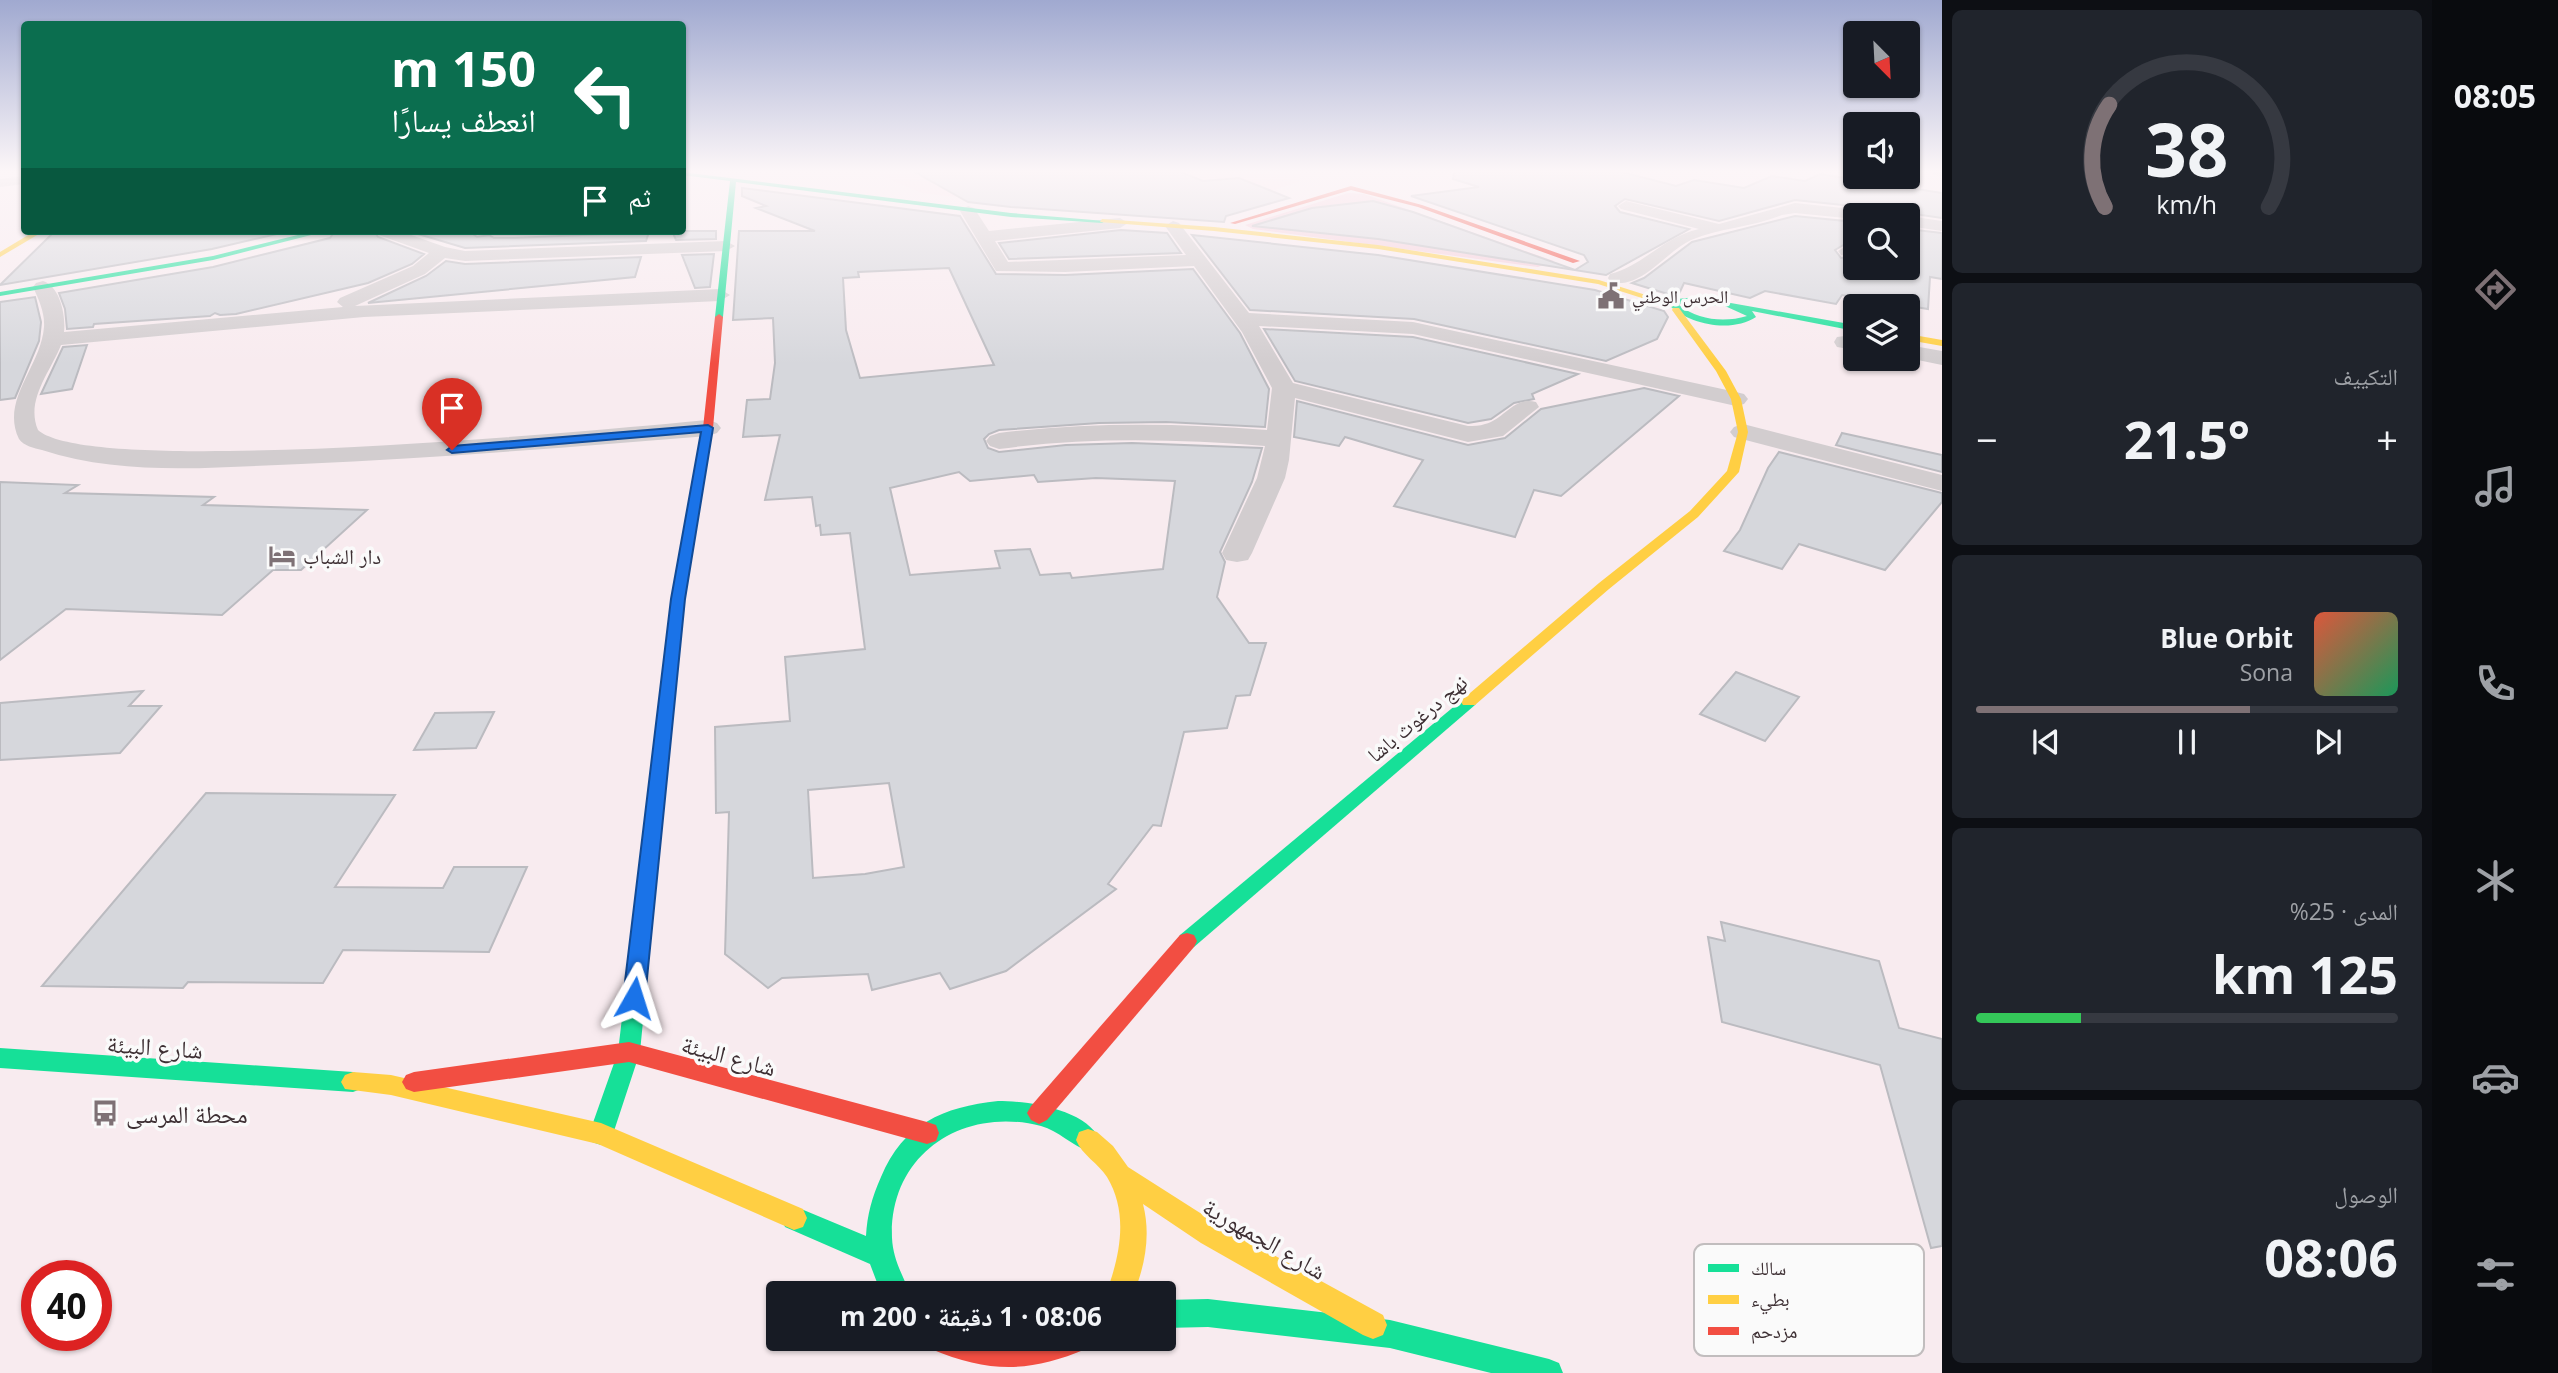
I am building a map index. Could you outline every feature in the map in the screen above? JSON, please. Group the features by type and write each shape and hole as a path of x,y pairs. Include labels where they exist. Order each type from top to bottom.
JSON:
{"street":[{"path":"0,255 32,236"},
{"path":"0,294 214,258 303,236"},
{"path":"399,236 441,252 465,256 726,246"},
{"path":"601,1134 629,1052 678,599 708,428 727,236"},
{"path":"992,236 983,237 1002,267 1065,267 1197,260"},
{"path":"1180,236 1243,319 1284,388 1276,460 1265,496 1237,553"},
{"path":"1278,236 1378,247 1600,282 1704,319 1843,334"},
{"path":"1504,236 1622,277 1843,333"},
{"path":"1622,277 1688,236"},
{"path":"1920,239 1942,242"},
{"path":"316,315 398,281 419,270 441,252"},
{"path":"420,308 465,256"},
{"path":"1508,268 1548,269 1564,263 1566,258"},
{"path":"1622,277 1674,308"},
{"path":"43,287 55,314 53,340 22,406 23,424 31,439 86,454 198,458 452,450 708,428"},
{"path":"53,340 316,315 720,295"},
{"path":"1674,308 1680,301 1707,300"},
{"path":"1698,339 1713,328 1752,317 1751,314 1727,304"},
{"name":"نهج درغوث باشا","path":"1039,1113 1194,933 1604,586 1694,514 1733,472 1743,432 1736,400 1721,371 1674,308"},
{"path":"1243,319 1413,328 1736,400"},
{"path":"1920,339 1942,342"},
{"path":"1920,354 1942,358"},
{"path":"1284,388 1468,433 1494,431 1528,407"},
{"path":"999,441 1050,434 1107,431 1278,439"},
{"path":"1743,432 1942,482"},
{"name":"شارع البيئة","path":"391,1085 629,1052 928,1133"},
{"name":"شارع البيئة","path":"0,1058 391,1085 601,1134 880,1255"},
{"path":"891,1281 880,1255 878,1220 887,1185 904,1156 928,1133 962,1115 1000,1108 1039,1113 1071,1126 1099,1148 1121,1177 1134,1210 1135,1246 1126,1281"},
{"name":"شارع الجمهورية","path":"1121,1177 1210,1234 1390,1334"},
{"name":"شارع الجمهورية","path":"1176,1314 1208,1313 1390,1334 1549,1373"},
{"path":"969,1351 1023,1357 1044,1351"}],"shaded area":[{"path":"1306,236 1483,236 1554,261 1538,267"}],"building":[{"path":"50,236 268,236 212,249 0,285"},
{"path":"377,236 424,254 412,264 368,283 236,314 215,313 210,316 94,324 93,327 67,329 65,309 59,293 213,267 330,238"},
{"path":"425,236 648,236 646,241 465,248"},
{"path":"674,236 716,236 716,239 676,240"},
{"path":"739,236 972,236 996,274 1065,275 1193,269 1240,333 1269,389 1265,427 1166,422 1099,423 999,430 984,439 988,448 999,452 1066,445 1132,443 1262,448 1252,482 1220,552 1225,562 1217,597 1249,643 1266,643 1250,695 1236,696 1227,728 1184,732 1161,826 1153,825 1108,884 1116,889 1006,971 950,989 940,973 872,990 868,974 782,978 768,988 725,954 729,812 716,813 715,727 790,721 785,657 865,649 850,533 821,535 820,525 816,526 812,497 765,500 780,435 743,437 747,400 770,399 775,363 773,318 733,320","holes":["949,268 994,365 860,378 846,330 843,278 859,277 858,272","959,472 970,481 1034,475 1038,482 1096,478 1175,481 1163,569 1072,578 1070,573 1040,575 1030,549 995,551 1000,568 910,575 890,488","889,783 904,867 865,874 813,878 808,790"]},
{"path":"1064,236 1169,236 1181,253 1009,259 999,243"},
{"path":"1193,236 1378,255 1595,290 1664,311 1668,317 1657,339 1606,361 1414,319 1250,310"},
{"path":"1350,236 1480,236 1575,270 1588,262 1584,255 1529,236 1676,236 1606,275"},
{"path":"1715,236 1843,236 1843,245 1835,250 1843,258 1843,280 1920,280 1920,236 1942,236 1942,279 1930,277 1928,309 1920,308 1920,294 1843,294 1836,304 1765,291 1750,298 1684,283 1679,294 1671,295 1632,283 1644,278 1692,242"},
{"path":"714,254 710,287 695,288 682,255"},
{"path":"641,257 635,277 368,303 426,276 446,261 465,264"},
{"path":"35,297 41,322 39,341 15,398 0,400 0,302"},
{"path":"1264,329 1413,337 1578,374 1532,394 1534,399 1514,403 1491,419 1468,423 1295,381"},
{"path":"87,345 72,389 41,394 63,347"},
{"path":"1644,388 1679,396 1561,496 1534,490 1515,537 1394,506 1423,460 1345,437 1339,446 1294,437 1297,401 1468,445 1505,438 1541,409"},
{"path":"1842,433 1942,455 1942,472 1836,445"},
{"path":"1779,452 1942,493 1942,502 1885,570 1799,544 1782,569 1724,551 1740,530 1768,468"},
{"path":"0,482 78,485 65,493 214,497 203,505 367,510 301,570 273,570 222,615 66,609 0,660"},
{"path":"1736,672 1799,697 1765,741 1700,714"},
{"path":"143,691 129,706 161,706 120,753 0,760 0,703"},
{"path":"494,712 476,748 414,750 435,713"},
{"path":"206,793 395,795 335,887 443,888 454,867 527,867 489,952 343,950 323,983 188,982 183,988 42,986"},
{"path":"1721,922 1879,961 1899,1028 1942,1039 1942,1246 1931,1248 1880,1065 1722,1022 1708,937 1725,941"}],"traffic: fast":[{"path":"0,294 213,258 302,236"},
{"path":"719,317 727,236"},
{"path":"1697,300 1727,304 1751,314 1752,317 1732,322 1711,322 1690,316 1673,305 1680,301 1697,300"},
{"path":"1727,304 1843,326"},
{"path":"601,1134 629,1052 673,643"},
{"path":"1187,941 1469,702"},
{"path":"0,1058 353,1082"},
{"path":"890,1281 879,1240 881,1212 900,1163 919,1141 956,1120 998,1111 1041,1115 1061,1122 1088,1140"},
{"path":"794,1218 880,1255"},
{"path":"1176,1314 1208,1313 1390,1334 1549,1373"}],"traffic: slow":[{"path":"0,255 32,236"},
{"path":"1278,236 1378,247 1599,282 1673,305"},
{"path":"1469,702 1604,586 1694,514 1733,472 1743,432 1736,399 1721,371 1676,310"},
{"path":"1920,339 1942,343"},
{"path":"353,1082 391,1085 601,1134 794,1218"},
{"path":"1088,1140 1117,1170 1126,1190 1134,1232 1125,1281"},
{"path":"1121,1176 1210,1234 1373,1325"}],"traffic: jam":[{"path":"1505,236 1576,261"},
{"path":"673,643 678,599 708,428 719,317"},
{"path":"1039,1113 1187,941"},
{"path":"414,1082 629,1052 927,1133"},
{"path":"975,1351 1009,1356 1049,1351"}],"place":[{"name":"الحرس الوطني","path":"1611,296"},
{"name":"دار الشباب","path":"282,556"},
{"name":"محطة المرسى","path":"105,1113"}],"route":[{"path":"452,450 708,428 678,599 634,998"}]}
